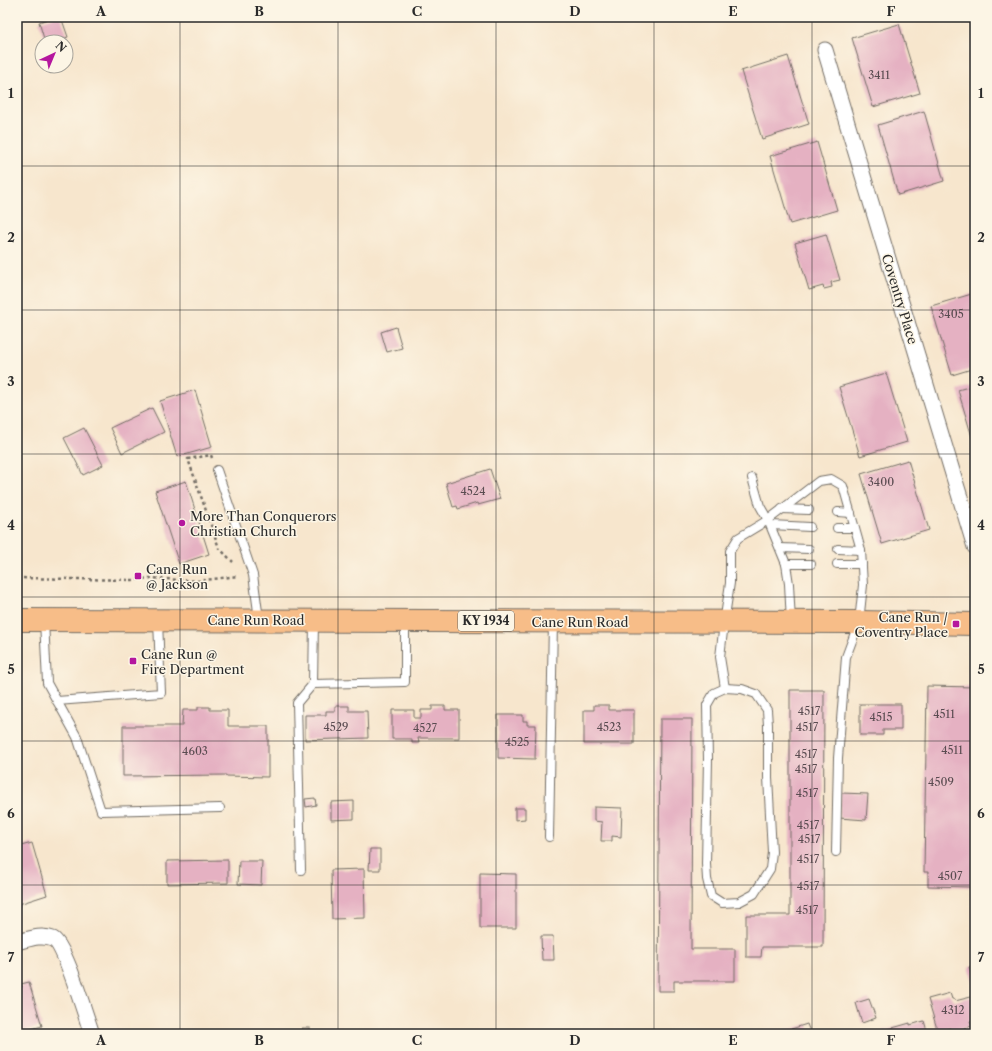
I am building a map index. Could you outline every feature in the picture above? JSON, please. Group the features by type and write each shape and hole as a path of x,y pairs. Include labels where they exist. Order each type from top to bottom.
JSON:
{"highway":[{"name":"Cane Run Road","path":"17,620 859,622 975,624"}],"street":[{"name":"Coventry Place","path":"825,50 975,547"},
{"path":"17,942 42,936 55,940 65,956 92,1034"}],"lane":[{"path":"218,470 253,575 259,620"},
{"path":"752,478 760,506 769,522 786,564 789,584 791,623"},
{"path":"725,688 720,657 730,583 730,551 738,538 769,522 782,509 819,481 832,479 843,486 861,550 864,585 859,622 846,657 838,758 836,852"},
{"path":"782,509 809,510"},
{"path":"838,512 851,513"},
{"path":"769,522 810,526"},
{"path":"837,528 855,528"},
{"path":"780,548 809,549"},
{"path":"838,549 861,550"},
{"path":"786,564 810,564"},
{"path":"837,564 862,564"},
{"path":"44,620 47,683 77,737 101,811 220,808"},
{"path":"57,701 161,693 158,620"},
{"path":"301,870 297,703 313,684 314,620"},
{"path":"313,684 405,682 405,621"},
{"path":"549,837 553,621"},
{"path":"725,688 742,689 756,694 766,710 768,725 768,777 772,852 770,869 754,894 739,902 722,903 711,896 707,879 707,705 714,693 725,688"}],"path":[{"path":"218,470 211,455 188,459 219,548 235,563"},
{"path":"17,578 133,580 149,578 197,581 240,575"}],"building":[{"path":"54,17 61,17 67,34 43,34 39,22"},
{"path":"899,24 920,93 873,107 852,38"},
{"path":"788,56 809,124 762,139 741,71"},
{"path":"924,111 944,181 898,195 878,125"},
{"path":"817,142 837,210 790,224 770,156"},
{"path":"826,234 840,280 831,282 832,287 824,289 823,286 809,290 795,243"},
{"path":"975,293 975,368 952,375 931,306"},
{"path":"396,327 402,348 387,352 381,332"},
{"path":"886,373 907,442 860,456 839,387"},
{"path":"975,385 975,447 958,390"},
{"path":"195,390 212,447 177,457 160,401"},
{"path":"152,408 164,432 122,453 110,428"},
{"path":"84,428 103,465 83,475 64,438"},
{"path":"908,460 929,530 882,544 861,474"},
{"path":"490,469 500,499 478,505 477,503 458,509 457,506 453,507 446,483"},
{"name":"More Than Conquerors Christian Church","path":"186,481 209,554 179,564 155,491"},
{"path":"927,686 975,687 974,887 928,886 928,872 924,872"},
{"path":"790,690 824,690 823,947 762,947 761,957 746,957 746,915 790,915"},
{"path":"860,704 901,704 901,730 883,730 883,735 860,735"},
{"path":"594,705 609,705 609,710 634,710 634,744 584,744 584,710 594,710"},
{"path":"335,706 349,706 349,711 367,711 368,738 305,740 305,715 326,715 326,711 335,711"},
{"path":"432,706 445,706 445,710 459,710 459,738 418,738 419,743 412,743 412,739 392,739 392,710 414,710 414,718 421,718 421,710 432,710"},
{"path":"198,707 210,707 210,710 228,710 228,726 268,726 268,777 226,775 123,776 123,726 182,726 183,710 198,710"},
{"path":"498,715 523,715 523,721 527,721 527,725 536,725 535,759 498,758"},
{"path":"660,719 692,719 691,949 735,949 735,981 674,981 674,991 658,991"},
{"path":"841,793 868,794 866,820 839,818"},
{"path":"315,798 316,805 306,807 305,799"},
{"path":"354,801 354,819 331,820 331,802"},
{"path":"594,807 622,808 621,837 612,836 612,841 601,841 602,822 594,821"},
{"path":"515,808 525,808 525,819 515,820"},
{"path":"32,843 47,895 19,904 20,906 17,907 17,847"},
{"path":"370,849 380,849 380,870 369,870"},
{"path":"228,860 228,883 167,884 167,861"},
{"path":"239,861 262,861 261,885 238,884"},
{"path":"364,869 365,918 332,919 331,870"},
{"path":"480,873 516,874 516,928 480,928"},
{"path":"541,936 553,936 554,960 542,960"},
{"path":"975,965 975,987 969,967"},
{"path":"29,982 42,1026 17,1033 17,988 22,987 21,984"},
{"path":"950,993 952,999 955,1001 975,996 975,1019 970,1021 972,1026 951,1032 950,1028 938,1032 928,999"},
{"path":"869,999 876,1018 862,1023 856,1003"},
{"path":"924,1021 928,1034 883,1034 882,1031 910,1023 910,1025"},
{"path":"807,1024 811,1034 786,1034 785,1031"},
{"path":"302,1028 310,1028 310,1034 302,1034"}],"place":[{"name":"More Than Conquerors Christian Church","path":"182,523"},
{"name":"Cane Run @ Jackson","path":"138,576"},
{"name":"Cane Run / Coventry Place","path":"956,624"},
{"name":"Cane Run @ Fire Department","path":"133,661"}]}
